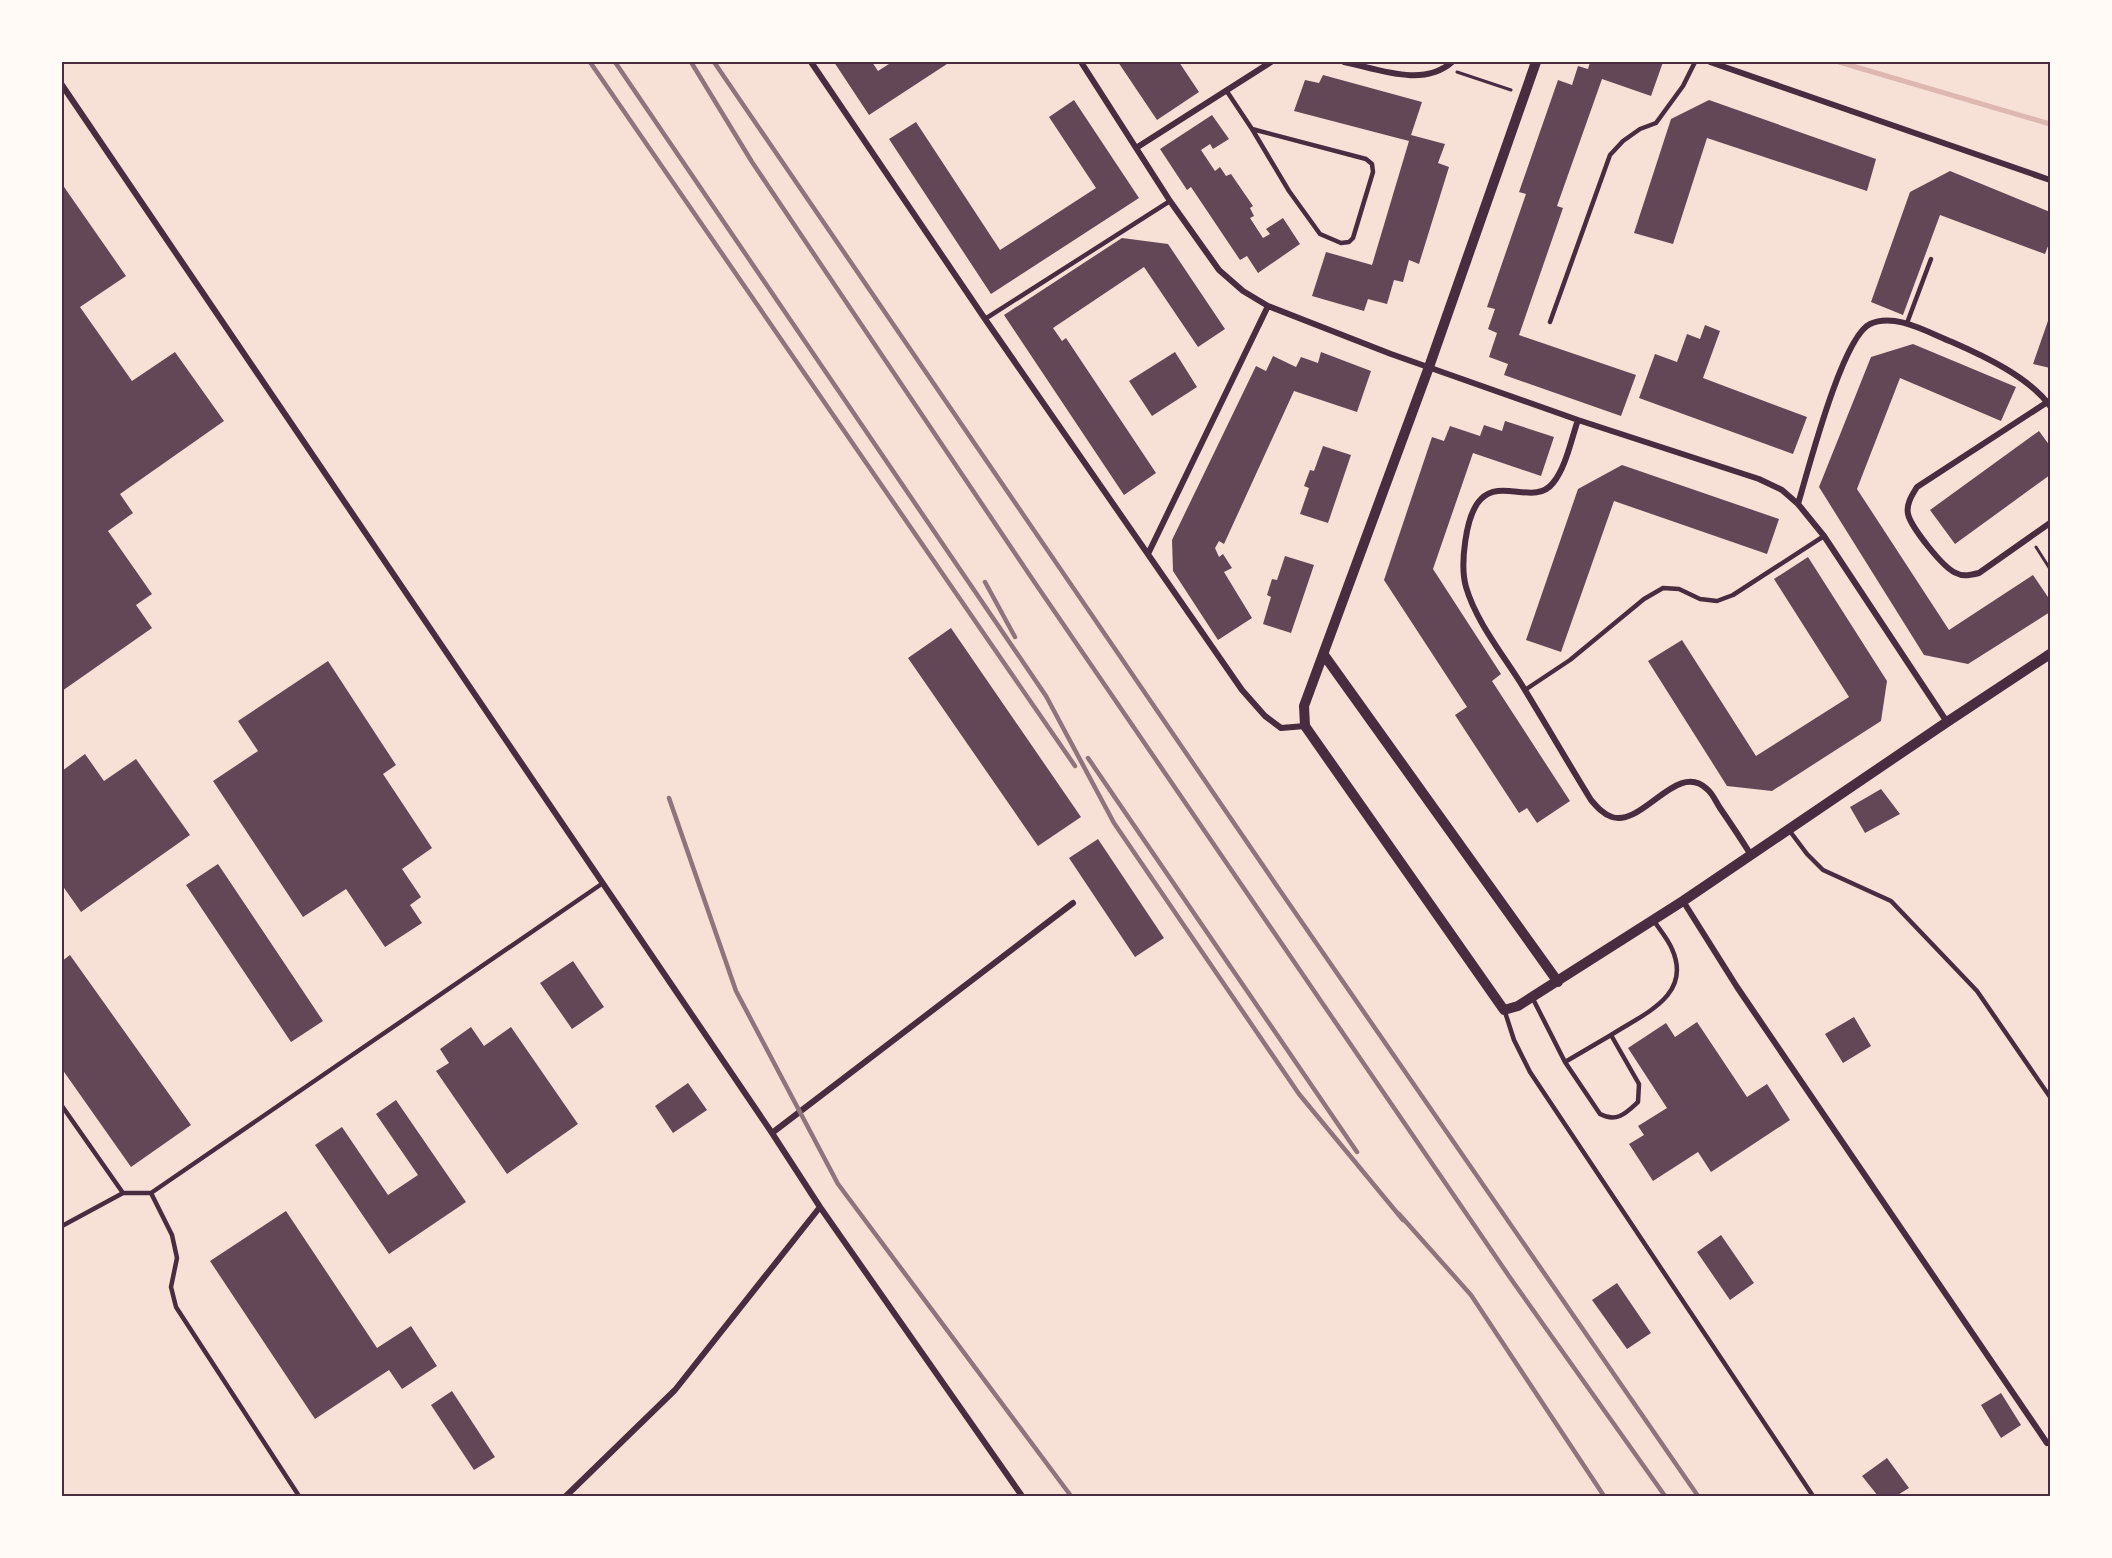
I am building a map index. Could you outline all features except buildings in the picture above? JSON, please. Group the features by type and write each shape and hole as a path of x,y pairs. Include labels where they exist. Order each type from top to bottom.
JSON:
{"street":[{"path":"811,62 985,319 1242,690 1274,724 1281,728 1305,726"},
{"path":"1081,62 1170,201 1219,270 1243,291 1268,306 1429,367 1578,420 1759,479 1782,490 1798,504 1824,536 1947,722"},
{"path":"1136,148 1271,62"},
{"path":"1344,62 1365,64 1385,72 1424,76 1452,62"},
{"path":"1536,62 1429,367 1304,705 1305,726 1504,1010 1518,1005 1558,982 1654,921 2050,654"},
{"path":"1710,62 2050,180"},
{"path":"62,85 820,1207 1022,1497"},
{"path":"1149,554 1268,306"},
{"path":"1798,504 1832,395 1856,339 1868,324 1881,321 1907,323 1984,356 2017,376 2050,403 1917,487 1909,500 1908,514 1917,529 1946,567 1968,576 1979,573 2050,524"},
{"path":"1578,420 1561,469 1546,490 1532,493 1493,491 1482,497 1475,506 1466,536 1462,565 1466,587 1491,636 1591,800 1600,810 1612,817 1621,818 1633,814 1676,784 1693,782 1707,788 1751,855"},
{"path":"1323,655 1558,982"},
{"path":"1683,901 1737,987 2047,1443"},
{"path":"772,1133 1073,903"},
{"path":"566,1497 675,1390 820,1207"}],"lane":[{"path":"1550,322 1610,155 1623,141 1640,129 1656,123 1683,86 1695,62"},
{"path":"1226,90 1289,191 1320,234 1341,243 1349,242 1353,238 1373,172 1372,164 1365,159 1252,129"},
{"path":"985,319 1170,201"},
{"path":"1907,323 1931,259"},
{"path":"1525,690 1570,660 1644,598 1663,588 1679,589 1700,598 1717,601 1733,595 1824,536"},
{"path":"1790,830 1807,854 1823,870 1891,901 1977,991 2050,1097"},
{"path":"62,1226 123,1193 151,1193 603,883"},
{"path":"1565,1062 1666,999 1674,986 1677,964 1672,948 1654,921"},
{"path":"1532,997 1565,1062 1600,1114 1609,1119 1623,1116 1638,1102 1639,1084 1611,1035"},
{"path":"1504,1010 1514,1040 1530,1072 1814,1497"},
{"path":"62,1106 123,1193"},
{"path":"151,1193 172,1235 177,1258 171,1287 176,1307 299,1497"}],"path":[{"path":"1472,76 1523,95"},
{"path":"2030,538 2050,569"}],"waterway":[{"path":"1839,62 2050,124"}],"railway":[{"path":"590,62 1075,766"},
{"path":"615,62 1046,696 1114,823 1299,1094 1403,1220"},
{"path":"691,62 752,162 1033,580 1511,1279 1665,1496"},
{"path":"714,62 1281,892 1698,1496"},
{"path":"985,582 1015,637"},
{"path":"1088,758 1357,1152"},
{"path":"669,798 736,991 838,1184 1071,1496"},
{"path":"1399,1214 1471,1295 1604,1496"}]}
